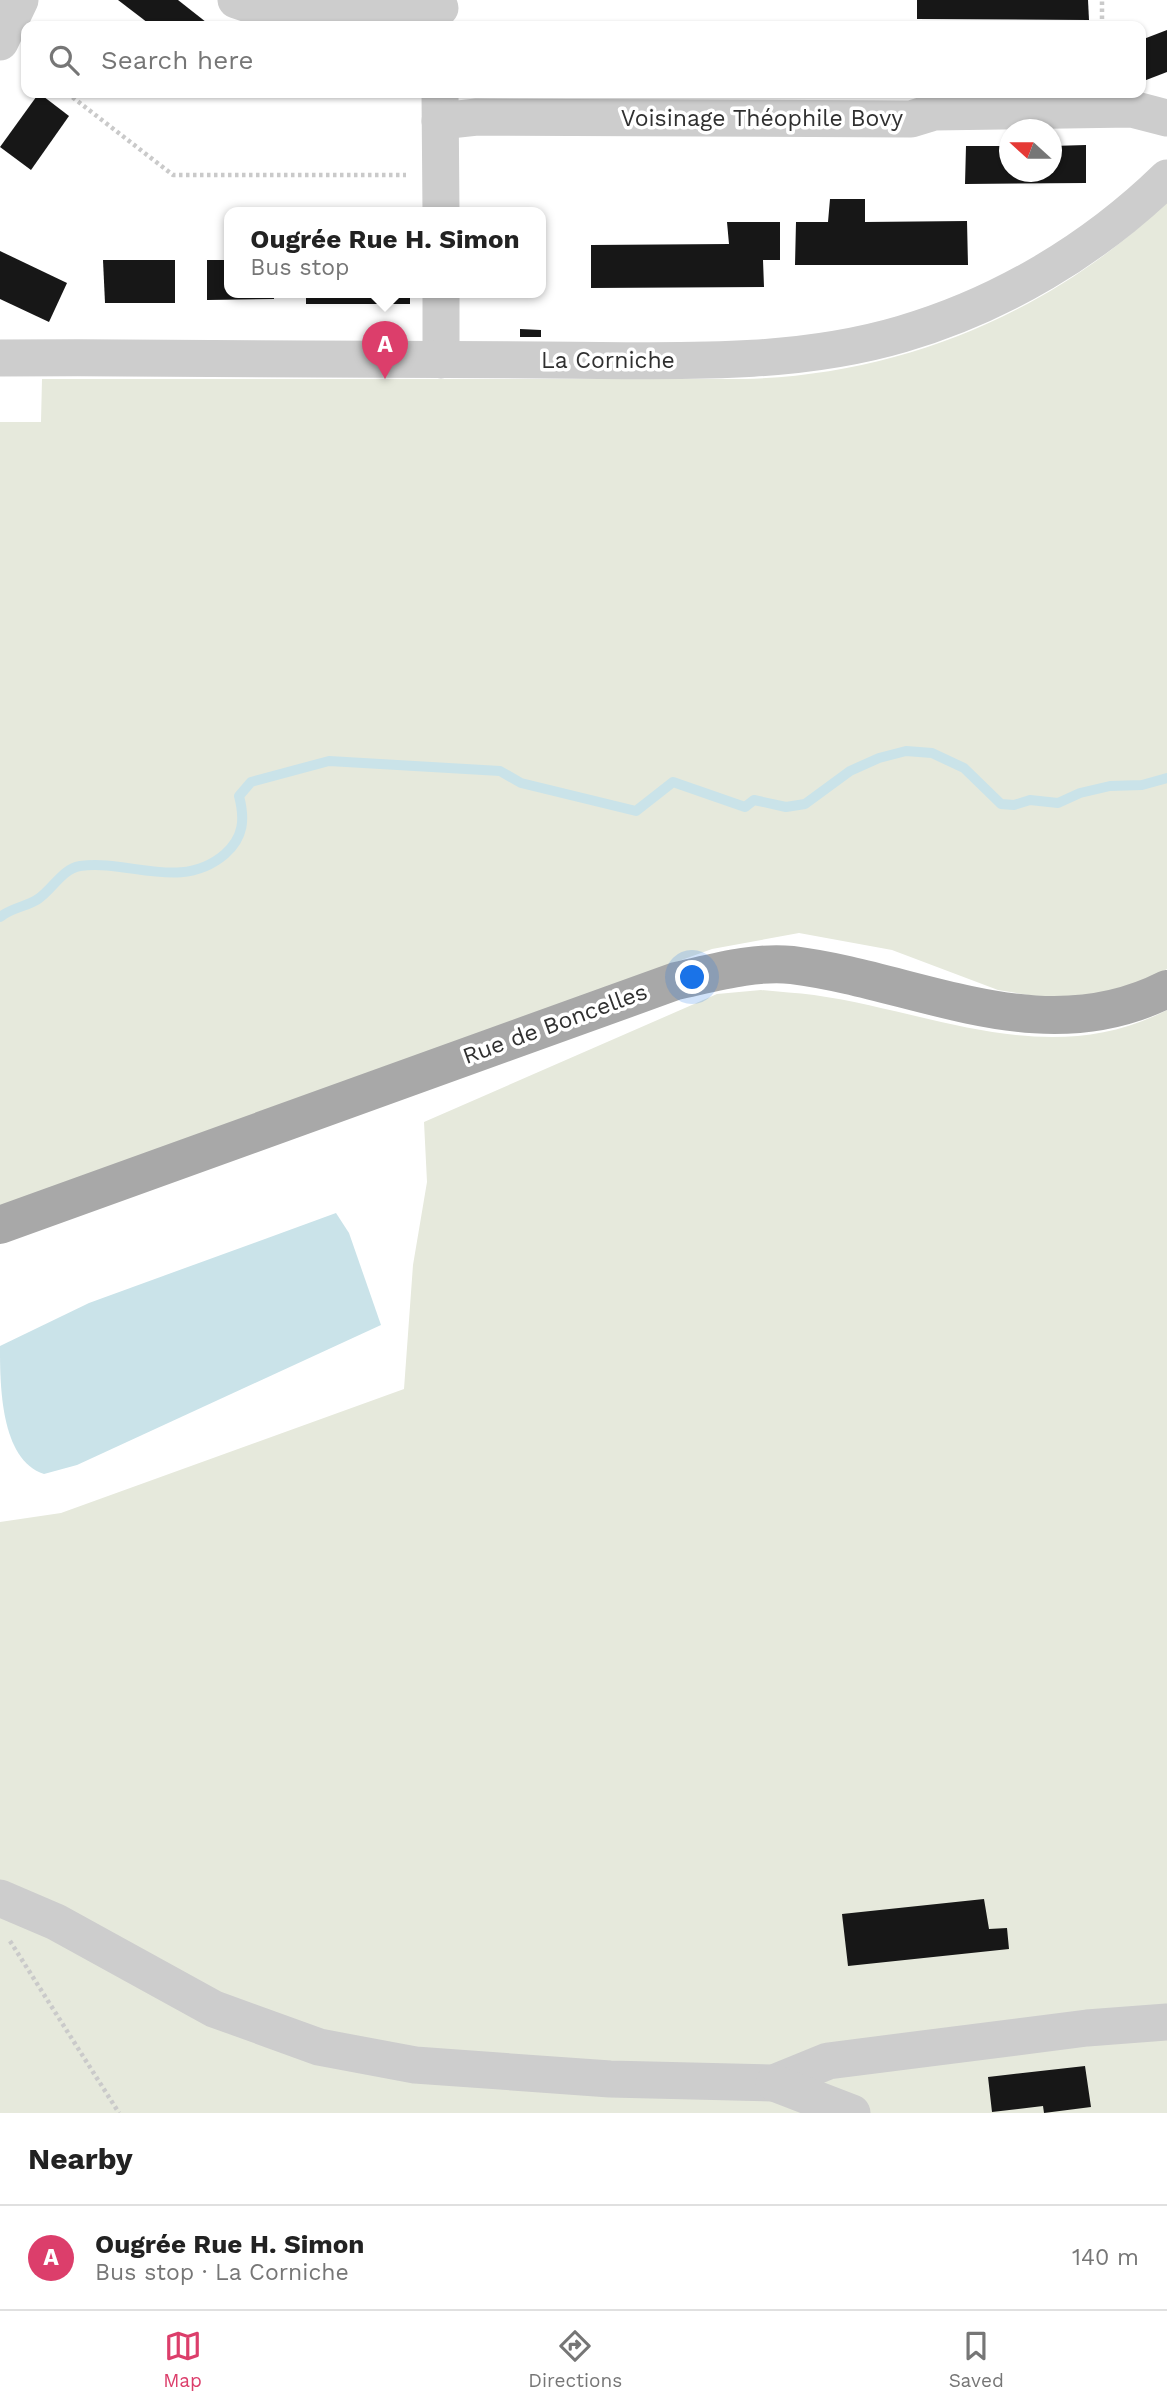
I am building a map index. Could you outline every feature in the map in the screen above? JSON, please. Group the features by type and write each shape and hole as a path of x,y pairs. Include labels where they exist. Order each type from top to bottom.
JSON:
{"main road":[{"name":"Rue de Boncelles","path":"0,1225 676,981 737,967 789,965 860,978 977,1009 1032,1016 1096,1013 1138,1004 1167,989"}],"street":[{"path":"0,42 20,0"},
{"path":"236,0 260,8 427,9"},
{"path":"440,107 441,207"},
{"name":"Voisinage Théophile Bovy","path":"440,107 477,117 911,119 933,112 1132,109 1167,118"},
{"name":"La Corniche","path":"0,358 737,358 811,352 898,335 1028,283 1119,221 1167,178"},
{"path":"441,298 441,360"},
{"path":"0,1898 56,1922 214,2009 319,2047 388,2061 465,2069 621,2080 774,2083 852,2113"},
{"path":"774,2083 828,2060 1087,2028 1167,2022"}],"path":[{"path":"1102,21 1103,2"},
{"path":"73,98 173,175 440,174"},
{"path":"7,1936 118,2113"}],"shaded area":[{"path":"1167,202 1167,969 1147,981 1113,992 1059,1000 998,990 892,950 799,933 712,949 0,1206 0,422 41,422 42,379 745,379 804,375 862,365 918,350 973,330 1025,305 1076,275 1123,241"},
{"path":"761,990 814,995 991,1032 1035,1037 1079,1036 1123,1028 1167,1010 1167,2113 0,2113 0,1522 61,1513 404,1389 413,1265 427,1182 424,1122 717,994"}],"water":[{"path":"336,1213 349,1233 381,1325 77,1465 44,1474 29,1466 11,1437 6,1419 2,1400 0,1346 89,1303"}],"building":[{"path":"118,0 178,0 205,21 145,21"},
{"path":"917,0 1088,0 1089,20 917,19"},
{"path":"1167,30 1167,72 1146,80 1146,38"},
{"path":"35,98 46,98 69,116 31,170 0,147"},
{"path":"1086,145 1086,183 965,184 966,146 999,146 999,182 1062,182 1062,146"},
{"path":"830,199 865,199 865,222 967,221 968,265 795,265 796,222 828,222"},
{"path":"727,222 780,222 780,260 763,260 764,287 591,288 591,245 729,244"},
{"path":"0,251 67,283 49,322 0,299"},
{"path":"103,260 175,260 175,303 105,303"},
{"path":"207,260 224,260 224,298 274,298 274,299 207,300"},
{"path":"306,298 410,298 410,304 306,304"},
{"path":"520,329 541,330 541,337 520,337"},
{"path":"984,1899 989,1929 1007,1928 1009,1949 848,1966 842,1914"},
{"path":"1085,2066 1091,2107 1044,2113 1043,2106 992,2112 988,2077"}],"waterway":[{"path":"0,917 38,899 62,875 80,866 98,865 173,873 208,865 225,854 236,841 242,820 239,796 251,782 329,761 500,771 521,783 636,811 673,782 745,807 754,800 786,807 805,804 850,771 879,758 906,751 932,753 964,768 1001,804 1014,805 1030,800 1058,803 1080,793 1110,786 1142,785 1167,778"}],"place":[{"name":"Ougrée Rue H. Simon","path":"385,379"}]}
